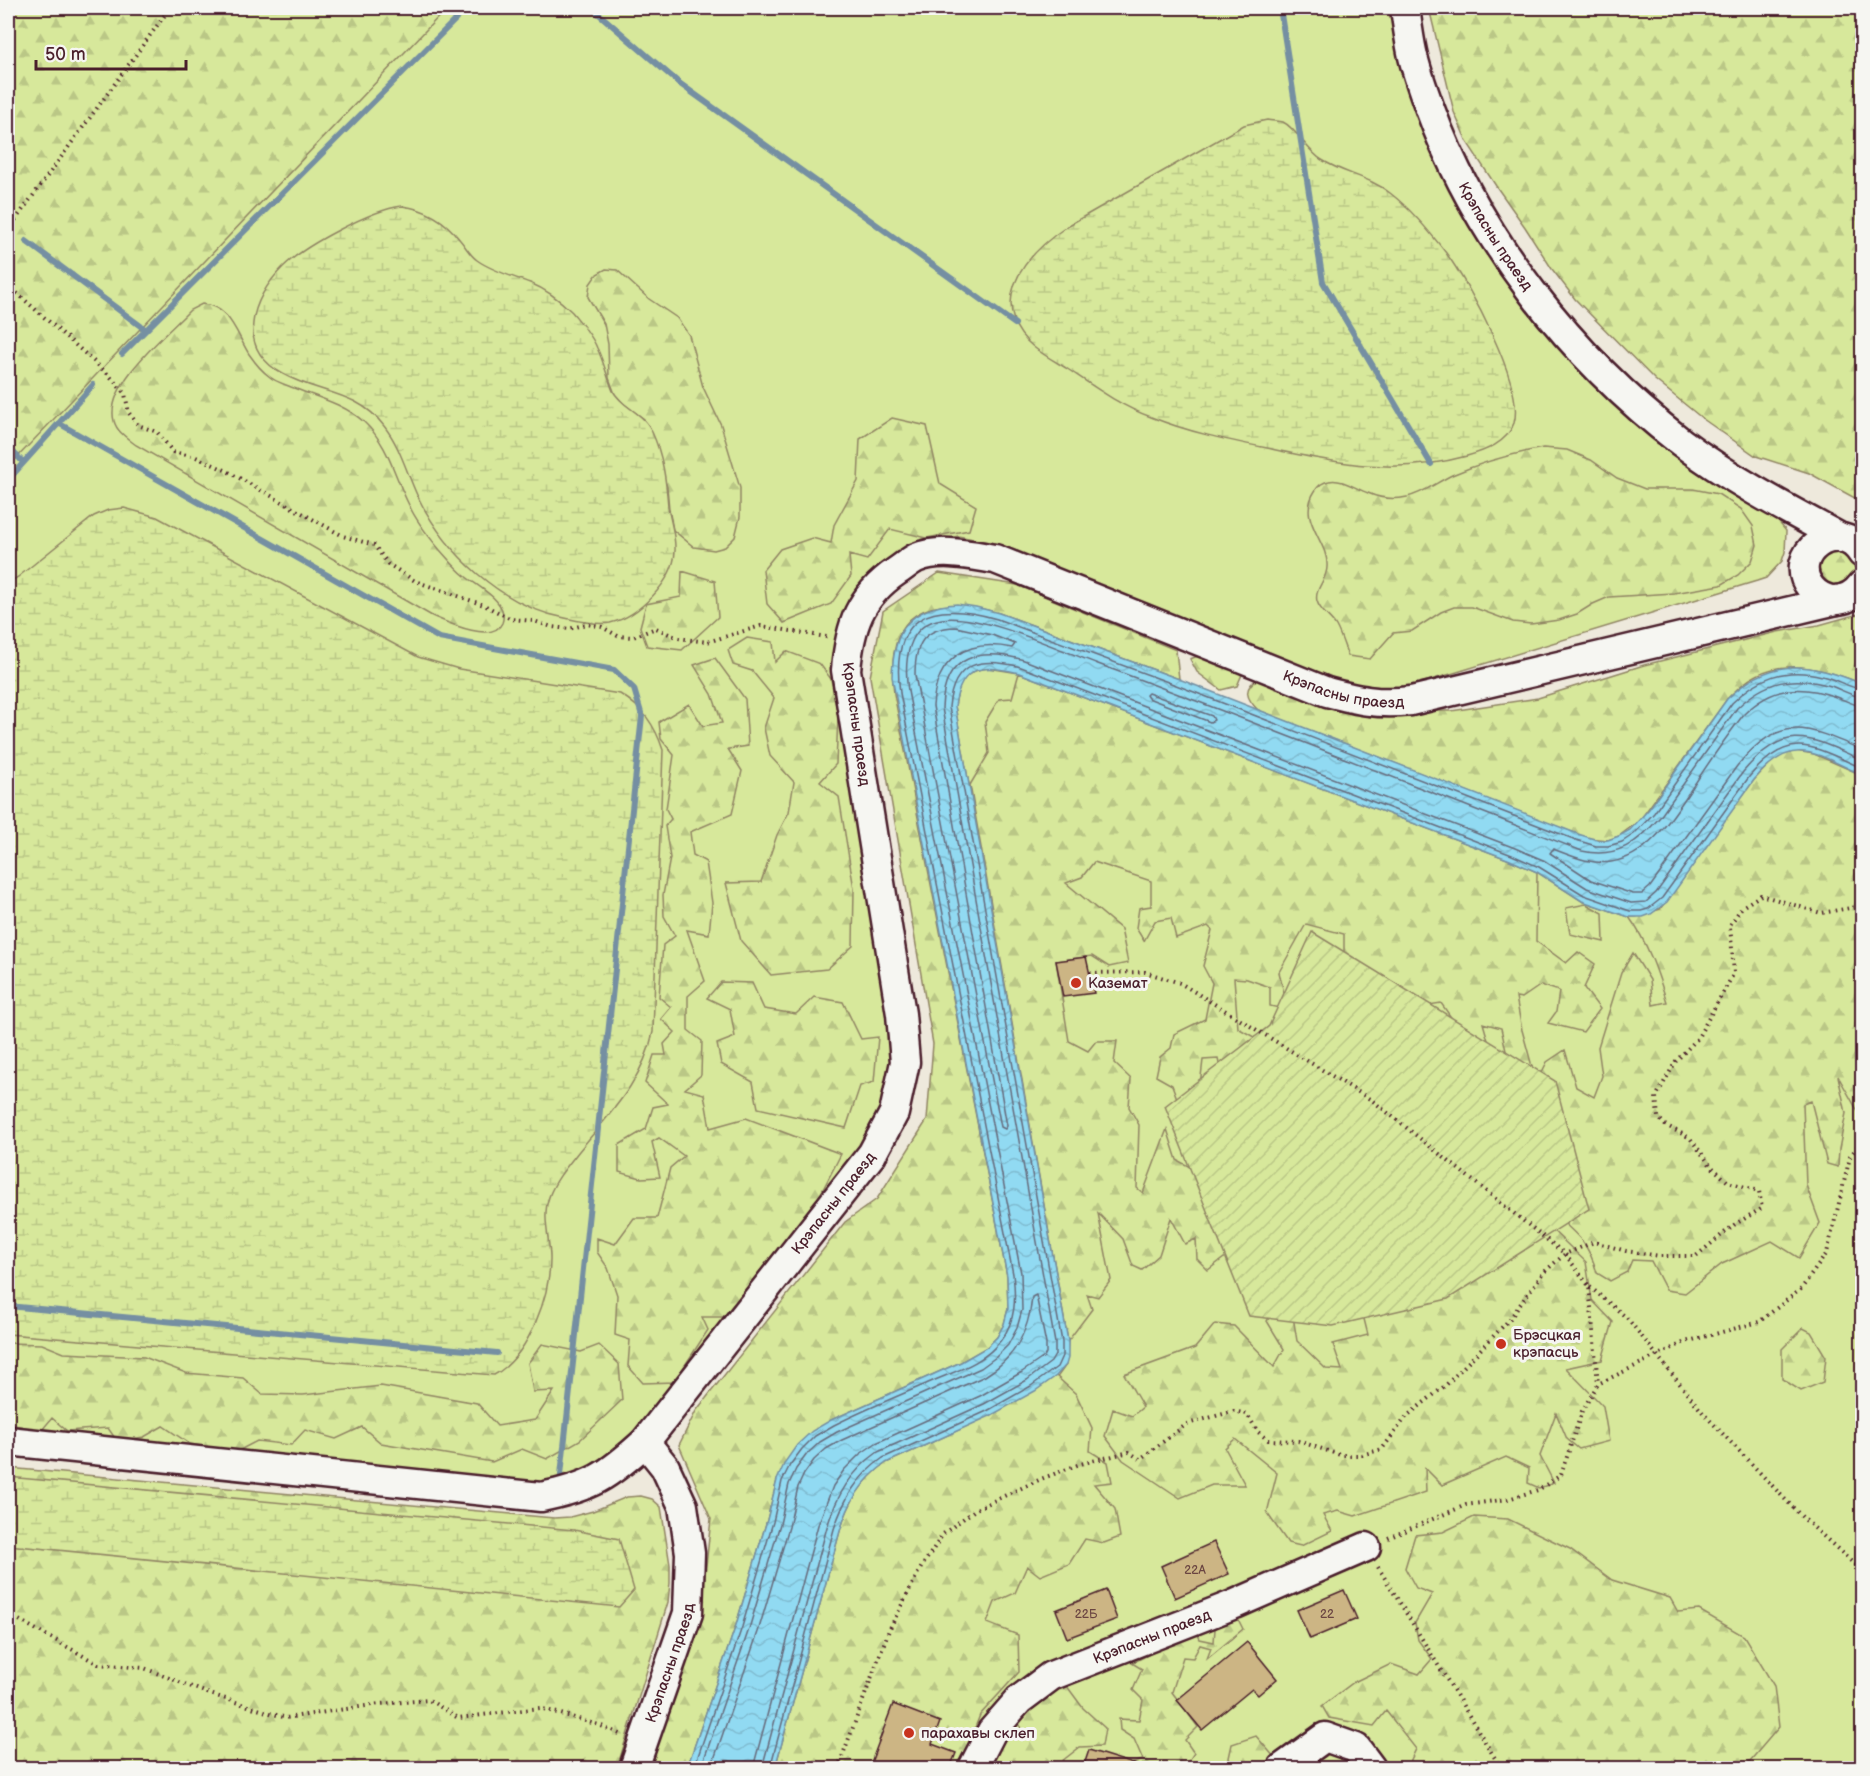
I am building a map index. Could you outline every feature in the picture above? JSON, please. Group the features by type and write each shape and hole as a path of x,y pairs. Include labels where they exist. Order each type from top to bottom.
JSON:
{"street":[{"name":"Крэпасны праезд","path":"1405,8 1412,53 1438,132 1473,202 1513,266 1562,328 1633,403 1703,457 1776,503 1856,547"},
{"path":"1776,503 1794,525 1799,536 1805,577 1810,586 1817,594 1827,599 1853,594"},
{"path":"1753,621 1792,593 1801,580 1807,556 1812,548 1821,541 1830,538 1856,547"},
{"name":"Крэпасны праезд","path":"638,1756 688,1613 690,1553 683,1506 665,1467 645,1442 872,1154 894,1113 905,1062 901,1014 846,670 848,640 856,618 866,600 889,576 916,558 958,554 994,559 1327,692 1386,704 1411,701 1753,621 1853,594"},
{"path":"8,1441 541,1497 572,1491 601,1479 645,1442"},
{"name":"Крэпасны праезд","path":"973,1768 992,1731 1019,1700 1051,1676 1235,1604 1366,1547"},
{"path":"1282,1768 1324,1737 1356,1748 1371,1768"}],"path":[{"path":"8,230 170,8"},
{"path":"8,285 109,375 124,394 129,413 138,425 157,432 173,452 196,457 225,470 343,536 374,545 388,564 415,581 484,605 511,619 534,621 552,627 569,629 587,624 602,627 618,636 633,637 656,628 678,638 706,642 761,627 848,640"},
{"path":"838,1768 889,1630 919,1571 944,1534 976,1509 1080,1464 1129,1452 1140,1460 1187,1424 1234,1411 1247,1413 1258,1432 1268,1440 1298,1441 1340,1455 1362,1455 1382,1449 1407,1416 1446,1384 1509,1320 1544,1273 1565,1254 1594,1242 1626,1251 1660,1256 1696,1256 1734,1225 1762,1208 1759,1191 1728,1182 1711,1166 1690,1138 1665,1125 1658,1117 1656,1097 1676,1061 1697,1039 1734,973 1730,925 1742,907 1761,896 1821,913 1863,906"},
{"path":"1090,974 1145,972 1180,983 1373,1101 1565,1254 1589,1286 1627,1318 1704,1414 1802,1517 1863,1571"},
{"path":"1501,1768 1366,1547 1466,1505 1508,1499 1538,1490 1561,1475 1582,1411 1598,1384 1685,1342 1759,1322 1801,1289 1827,1253 1850,1157 1863,1140"},
{"path":"1589,1286 1598,1384"},
{"path":"8,1616 98,1664 144,1668 207,1694 286,1718 379,1704 429,1700 458,1718 540,1708 599,1725 638,1756"}],"green space":[{"path":"8,8 1389,8 1393,32 1415,111 1454,200 1512,282 1568,352 1627,417 1690,468 1773,515 1786,531 1785,552 1782,561 1766,578 1401,689 1342,683 994,543 958,536 928,544 851,608 895,1036 886,1108 858,1165 644,1428 592,1469 537,1486 8,1436"},
{"path":"8,8 447,8 8,467"},
{"path":"1429,8 1862,8 1862,502 1809,473 1756,456 1703,419 1655,380 1575,299 1552,269 1467,142 1454,112"},
{"path":"1267,120 1283,122 1322,160 1374,183 1390,193 1420,222 1446,253 1481,311 1511,385 1515,406 1514,423 1501,441 1488,449 1467,456 1440,462 1390,466 1342,462 1237,442 1179,427 1128,407 1043,354 1023,336 1014,321 1011,306 1012,292 1025,265 1057,233 1244,125"},
{"path":"402,206 420,210 442,221 477,260 541,288 572,312 592,338 617,397 649,425 663,468 675,551 673,562 661,585 653,596 632,613 610,623 565,618 541,612 497,589 459,556 443,537 417,495 394,442 373,414 349,399 283,374 268,363 258,351 253,337 256,308 272,280 283,267 293,258 339,230 373,214"},
{"path":"606,269 617,270 649,299 677,318 689,335 703,387 721,425 740,488 740,517 735,537 725,547 714,550 694,547 673,530 667,487 644,419 615,394 609,378 608,344 604,324 588,297 590,284 597,274"},
{"path":"202,304 212,306 226,315 251,357 272,379 338,405 364,422 385,451 412,511 423,529 455,567 491,596 501,608 502,623 497,629 489,632 469,630 432,616 136,445 120,432 115,425 113,407 118,392 128,376 153,346 190,310"},
{"path":"892,418 927,426 940,484 976,506 969,530 927,538 890,529 867,560 849,555 851,576 831,604 784,623 767,604 763,570 780,549 812,538 831,543 834,525 858,481 860,439"},
{"path":"1543,448 1567,450 1591,460 1617,478 1645,489 1693,489 1718,494 1741,509 1753,526 1757,545 1752,561 1738,575 1721,585 1674,593 1609,597 1577,614 1559,620 1531,624 1513,622 1472,607 1454,607 1441,612 1412,631 1393,633 1370,659 1348,656 1336,626 1317,601 1317,592 1327,567 1326,557 1309,511 1310,502 1318,487 1334,480 1378,497 1402,498 1419,493 1474,466"},
{"path":"124,508 157,517 418,657 459,669 620,694 642,711 660,741 663,750 653,1032 642,1066 624,1096 566,1167 552,1191 546,1211 550,1256 547,1288 542,1305 536,1323 518,1354 494,1375 8,1334 8,583 94,516 108,510"},
{"path":"1830,543 1862,563 1861,579 1825,593 1812,557"},
{"path":"682,571 715,581 718,617 682,650 647,646 640,627 646,604 681,597"},
{"path":"939,573 1017,585 1176,650 1179,679 999,613 973,607 932,608 916,615 904,627 896,644 893,666 894,694 1007,1276 1008,1309 997,1337 987,1347 961,1362 831,1420 777,1480 736,1625 687,1768 644,1768 701,1612 711,1519 679,1445 696,1411 845,1222 877,1199 927,1120 933,1044 870,677 883,611"},
{"path":"1862,613 1862,684 1824,671 1796,667 1769,670 1753,677 1727,699 1640,820 1619,836 1608,840 1587,838 1258,710 1248,693 1250,686 1259,678 1272,687 1339,707 1451,711 1538,698 1644,665"},
{"path":"747,638 773,642 775,662 786,651 820,664 831,679 838,716 836,764 820,782 839,797 854,889 853,946 827,969 771,975 741,941 726,883 761,882 777,835 789,812 794,782 770,756 764,728 774,698 752,671 733,665 728,650"},
{"path":"1203,654 1224,666 1243,672 1237,686 1221,690 1197,672 1190,659"},
{"path":"715,658 745,699 748,746 728,749 742,771 732,814 690,832 693,855 706,862 712,903 709,934 687,930 705,981 688,996 688,1030 702,1041 701,1075 685,1089 704,1094 710,1128 746,1118 841,1154 817,1201 723,1317 702,1317 708,1330 674,1382 643,1383 628,1366 630,1340 615,1335 617,1295 608,1268 597,1252 597,1238 615,1244 634,1218 657,1218 670,1168 684,1156 659,1138 652,1142 660,1177 641,1178 619,1172 619,1145 646,1129 653,1107 668,1104 645,1083 654,1055 666,1055 664,1044 675,1032 661,1019 671,1007 659,997 663,945 675,936 664,916 663,895 670,858 665,826 671,819 666,809 674,755 661,739 659,722 689,704 703,726 722,723 712,694 694,665"},
{"path":"988,668 1019,673 1510,860 1537,872 1582,901 1629,917 1862,775 1862,1768 775,1768 1066,1365 1068,1341 955,706 960,685 968,675"},
{"path":"1019,673 1537,872 1536,941 1566,963 1578,952 1595,964 1584,988 1600,1009 1583,1032 1548,1023 1556,1012 1559,991 1541,985 1522,998 1516,997 1533,1070 1508,1060 1501,1028 1483,1023 1494,1061 1462,1033 1441,1003 1398,1010 1344,963 1344,934 1306,924 1279,972 1288,1010 1270,1006 1270,987 1247,979 1234,978 1238,1028 1275,1049 1222,1077 1218,1059 1203,1060 1198,1102 1179,1104 1172,1085 1156,1076 1160,1057 1171,1048 1174,1034 1205,1019 1212,983 1203,966 1212,930 1208,926 1176,938 1171,918 1155,921 1144,941 1136,928 1139,908 1151,906 1151,881 1094,862 1082,877 1066,883 1121,929 1128,963 1109,967 1092,956 1056,961 1069,1041 1088,1051 1096,1041 1117,1041 1114,1063 1131,1079 1129,1107 1139,1125 1137,1188 1143,1193 1167,1129 1177,1160 1203,1174 1236,1258 1224,1258 1208,1270 1197,1259 1196,1239 1185,1244 1171,1218 1159,1255 1142,1270 1133,1266 1123,1239 1098,1213 1111,1280 1098,1297 1087,1294 1092,1309 1068,1341 970,785 989,753 985,722 999,699 1012,698"},
{"path":"1796,751 1814,754 1862,775 1862,1112 1860,1115 1838,1076 1846,1113 1838,1167 1827,1164 1811,1101 1803,1104 1806,1185 1820,1223 1799,1258 1772,1241 1722,1264 1685,1293 1666,1290 1651,1261 1632,1260 1627,1272 1610,1281 1597,1273 1582,1241 1556,1216 1534,1088 1547,1062 1565,1050 1576,1087 1594,1097 1602,1076 1598,1047 1621,973 1633,953 1650,980 1653,1005 1667,1002 1647,947 1629,917 1660,909 1754,780 1773,760"},
{"path":"1586,904 1603,913 1604,942 1570,934 1566,908"},
{"path":"1312,932 1555,1081 1589,1209 1448,1299 1333,1326 1249,1316 1165,1106 1269,1026"},
{"path":"721,982 752,983 764,1009 796,1014 814,997 843,1002 861,1039 878,1037 874,1082 860,1086 846,1128 758,1108 753,1082 721,1064 717,1044 735,1037 730,1009 707,998"},
{"path":"1545,1223 1586,1262 1592,1300 1613,1322 1602,1360 1566,1368 1603,1406 1609,1441 1579,1449 1567,1439 1556,1413 1540,1456 1554,1483 1539,1488 1528,1483 1529,1468 1506,1457 1442,1485 1425,1468 1426,1492 1355,1516 1338,1511 1323,1515 1332,1531 1301,1546 1288,1543 1267,1513 1277,1473 1235,1439 1225,1448 1245,1485 1212,1485 1180,1498 1123,1460 1105,1436 1113,1409 1132,1416 1143,1407 1124,1374 1195,1348 1215,1324 1234,1326 1274,1367 1284,1349 1267,1321 1281,1301 1292,1310 1297,1341 1326,1369 1342,1370 1333,1344 1368,1335 1362,1311"},
{"path":"1803,1328 1811,1332 1826,1357 1823,1382 1801,1391 1782,1379 1782,1349"},
{"path":"8,1343 42,1344 64,1353 144,1357 186,1373 243,1378 262,1394 303,1395 381,1386 477,1403 497,1426 535,1420 554,1391 533,1392 528,1363 542,1344 581,1352 599,1345 619,1364 622,1400 580,1440 547,1459 522,1449 492,1462 381,1443 362,1427 336,1439 305,1430 291,1445 257,1441 236,1452 190,1444 163,1426 144,1437 117,1441 108,1428 67,1431 52,1418 42,1430 8,1424"},
{"path":"1056,1376 1076,1394 1092,1428 1090,1451 1108,1462 1112,1482 1094,1484 1115,1509 1120,1537 1104,1543 1085,1539 1069,1564 1040,1576 1027,1566 1015,1593 995,1602 987,1623 1018,1635 1019,1672 980,1715 959,1768 775,1768 840,1531 857,1493 886,1463 994,1412"},
{"path":"8,1468 554,1518 570,1517 593,1511 627,1497 641,1496 652,1499 661,1507 670,1565 668,1602 617,1768 8,1768"},
{"path":"8,1477 574,1530 619,1539 634,1590 619,1607 8,1545"},
{"path":"1474,1517 1508,1519 1570,1549 1612,1580 1670,1598 1678,1612 1699,1610 1744,1636 1774,1686 1779,1727 1744,1768 1407,1768 1416,1749 1386,1711 1374,1726 1329,1718 1322,1706 1354,1682 1391,1664 1419,1674 1432,1659 1418,1640 1415,1623 1432,1594 1416,1588 1405,1568 1415,1535 1443,1532"},
{"path":"1236,1615 1243,1629 1207,1659 1211,1648 1200,1645 1193,1658 1183,1657 1172,1692 1198,1727 1185,1740 1194,1753 1184,1768 1133,1768 1133,1763 1143,1760 1134,1739 1120,1730 1119,1719 1139,1720 1143,1700 1133,1690 1142,1669 1132,1663 1171,1643 1194,1626 1200,1639 1214,1642 1215,1629 1229,1616"},
{"path":"1058,1674 1083,1708 1105,1728 1102,1746 1080,1747 1062,1761 1063,1768 981,1768 996,1725 1022,1734 1016,1710"},
{"path":"1256,1736 1275,1758 1272,1768 1231,1768 1229,1758 1232,1744"}],"water":[{"path":"957,604 999,613 1179,679 1597,840 1608,840 1630,830 1649,809 1727,699 1759,675 1775,670 1792,667 1808,668 1825,671 1862,684 1862,775 1818,755 1793,752 1781,756 1768,765 1754,780 1667,902 1651,914 1643,917 1629,917 1582,901 1537,872 1510,860 1019,673 985,668 969,675 958,692 955,706 1068,1341 1068,1358 1066,1365 1056,1376 1035,1391 990,1416 886,1463 857,1493 840,1531 775,1768 687,1768 736,1625 777,1480 785,1462 797,1445 812,1431 831,1420 961,1362 987,1347 997,1337 1008,1309 1007,1276 892,677 896,646 907,624 927,610"}],"building":[{"name":"Каземат","path":"1086,957 1094,993 1063,997 1056,961"},
{"path":"1214,1542 1229,1574 1175,1598 1161,1566"},
{"path":"1106,1590 1117,1619 1067,1638 1056,1610"},
{"path":"1344,1590 1357,1619 1310,1639 1297,1610"},
{"path":"1247,1642 1277,1679 1258,1695 1252,1689 1202,1730 1177,1700"},
{"name":"парахавы склеп","path":"893,1704 940,1722 932,1744 956,1753 950,1768 869,1768"},
{"path":"1089,1750 1137,1765 1136,1768 1083,1768"}],"waterway":[{"path":"122,354 467,8"},
{"path":"592,8 679,83 1015,324"},
{"path":"1280,8 1323,282 1431,464"},
{"path":"26,241 146,330"},
{"path":"8,480 93,385"},
{"path":"60,424 439,638 614,670 634,689 642,716 561,1475"},
{"path":"8,447 23,462"},
{"path":"8,1306 497,1353"}],"place":[{"name":"Каземат","path":"1076,983"},
{"name":"Брэсцкая крэпасць","path":"1501,1344"},
{"name":"парахавы склеп","path":"909,1733"}]}
